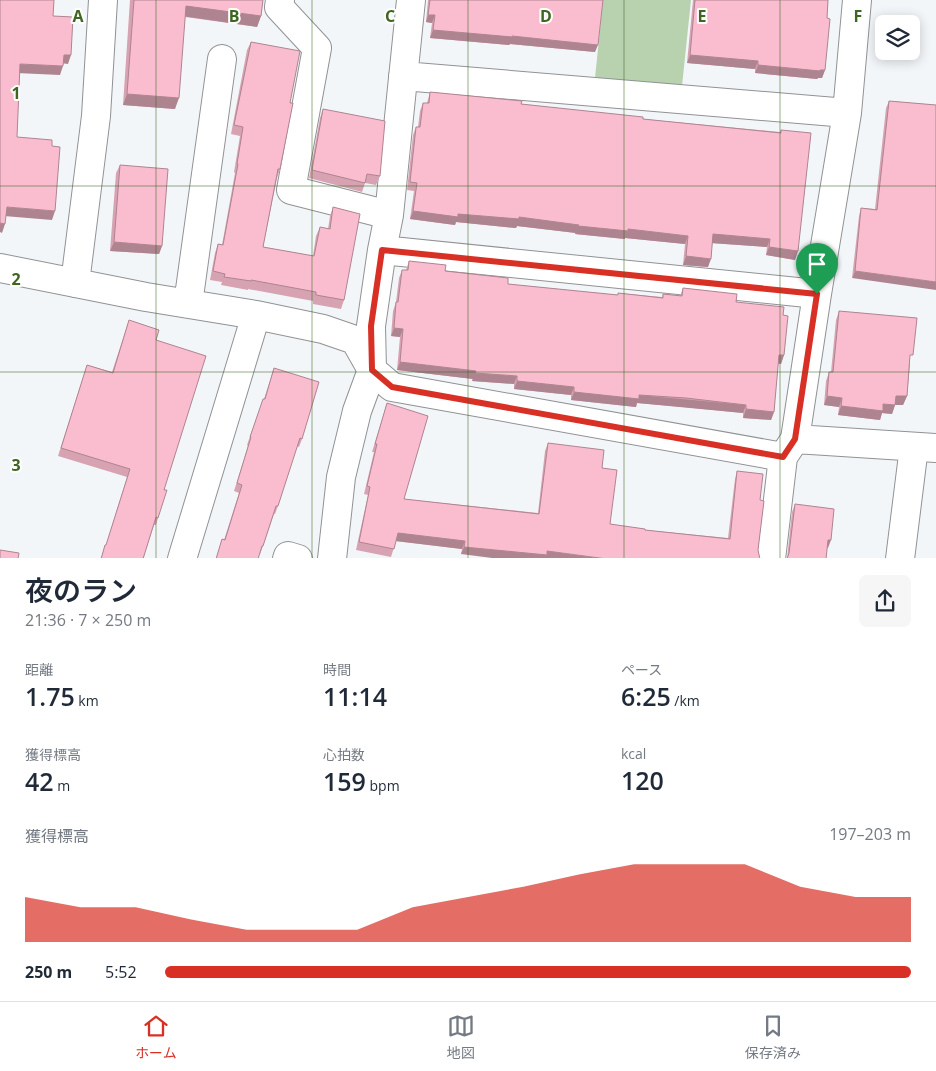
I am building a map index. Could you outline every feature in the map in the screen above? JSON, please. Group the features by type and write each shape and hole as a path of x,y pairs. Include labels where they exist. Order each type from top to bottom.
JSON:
{"street":[{"path":"75,283 96,116 103,0"},
{"path":"280,0 279,7 318,48 291,190 389,215"},
{"path":"332,558 341,477 357,411 372,370 371,326 389,215 411,0"},
{"path":"771,558 847,113 857,0"},
{"path":"188,304 222,59"},
{"path":"403,76 847,113"},
{"path":"382,250 817,294"},
{"path":"0,268 323,329 355,340 372,370 392,387 789,448 925,448 900,558"},
{"path":"182,558 256,315"},
{"path":"287,558 288,556 298,558"}],"green space":[{"path":"603,0 691,0 682,86 595,78"}],"building":[{"path":"0,0 54,0 53,16 73,17 71,55 64,55 63,66 20,64 17,137 52,140 52,146 60,147 55,211 7,207 5,224 0,223"},
{"path":"134,0 263,0 261,16 186,6 179,98 127,94"},
{"path":"430,0 603,0 598,45 433,30 435,15 428,15"},
{"path":"695,0 828,0 827,18 830,19 825,70 758,65 758,61 690,55"},
{"path":"251,42 300,51 290,103 293,103 263,247 314,256 320,227 330,229 333,207 360,214 344,300 316,295 316,292 224,277 225,274 213,271 218,244 223,245 238,164 243,127 234,125"},
{"path":"430,92 522,101 521,104 643,117 643,119 781,133 781,130 811,133 798,251 769,247 770,239 713,234 711,259 686,256 688,236 628,229 628,231 578,226 519,217 519,219 458,214 458,217 413,211 417,183 410,182 416,127 420,127 423,103 429,103"},
{"path":"889,101 936,105 936,282 855,271 861,208 877,210"},
{"path":"323,109 385,121 380,176 367,174 365,183 312,170"},
{"path":"120,165 168,169 162,246 114,242"},
{"path":"409,261 446,265 445,271 508,278 508,284 663,298 663,294 682,296 683,288 737,294 736,302 784,307 783,315 788,316 784,355 779,355 774,412 746,409 746,405 686,398 639,395 639,399 574,392 574,387 517,381 517,376 475,373 476,371 400,362 403,329 394,328 396,302 398,302 402,270 408,270"},
{"path":"839,311 917,318 913,355 910,355 907,396 896,396 895,405 883,404 883,411 841,406 842,398 827,396 829,372 833,372"},
{"path":"129,320 159,330 156,340 206,356 164,490 167,490 158,518 156,517 143,558 101,558 130,469 61,448 87,365 113,373"},
{"path":"274,368 319,382 302,439 300,438 278,506 276,506 258,558 216,558 222,539 225,540 242,485 237,483 250,437 263,399 265,399"},
{"path":"387,403 428,416 404,499 539,514 548,443 604,450 602,468 617,470 610,524 645,530 730,539 737,471 763,474 760,500 764,501 758,550 760,558 600,558 547,551 547,555 464,547 465,541 398,533 394,549 359,542 370,487 367,486 377,444 375,444"},
{"path":"795,504 834,509 831,540 828,540 826,558 787,558"},
{"path":"0,550 19,553 18,558 0,558"}],"route":[{"path":"382,250 817,294 795,439 783,457 392,387 372,370 371,326 382,250"}]}
